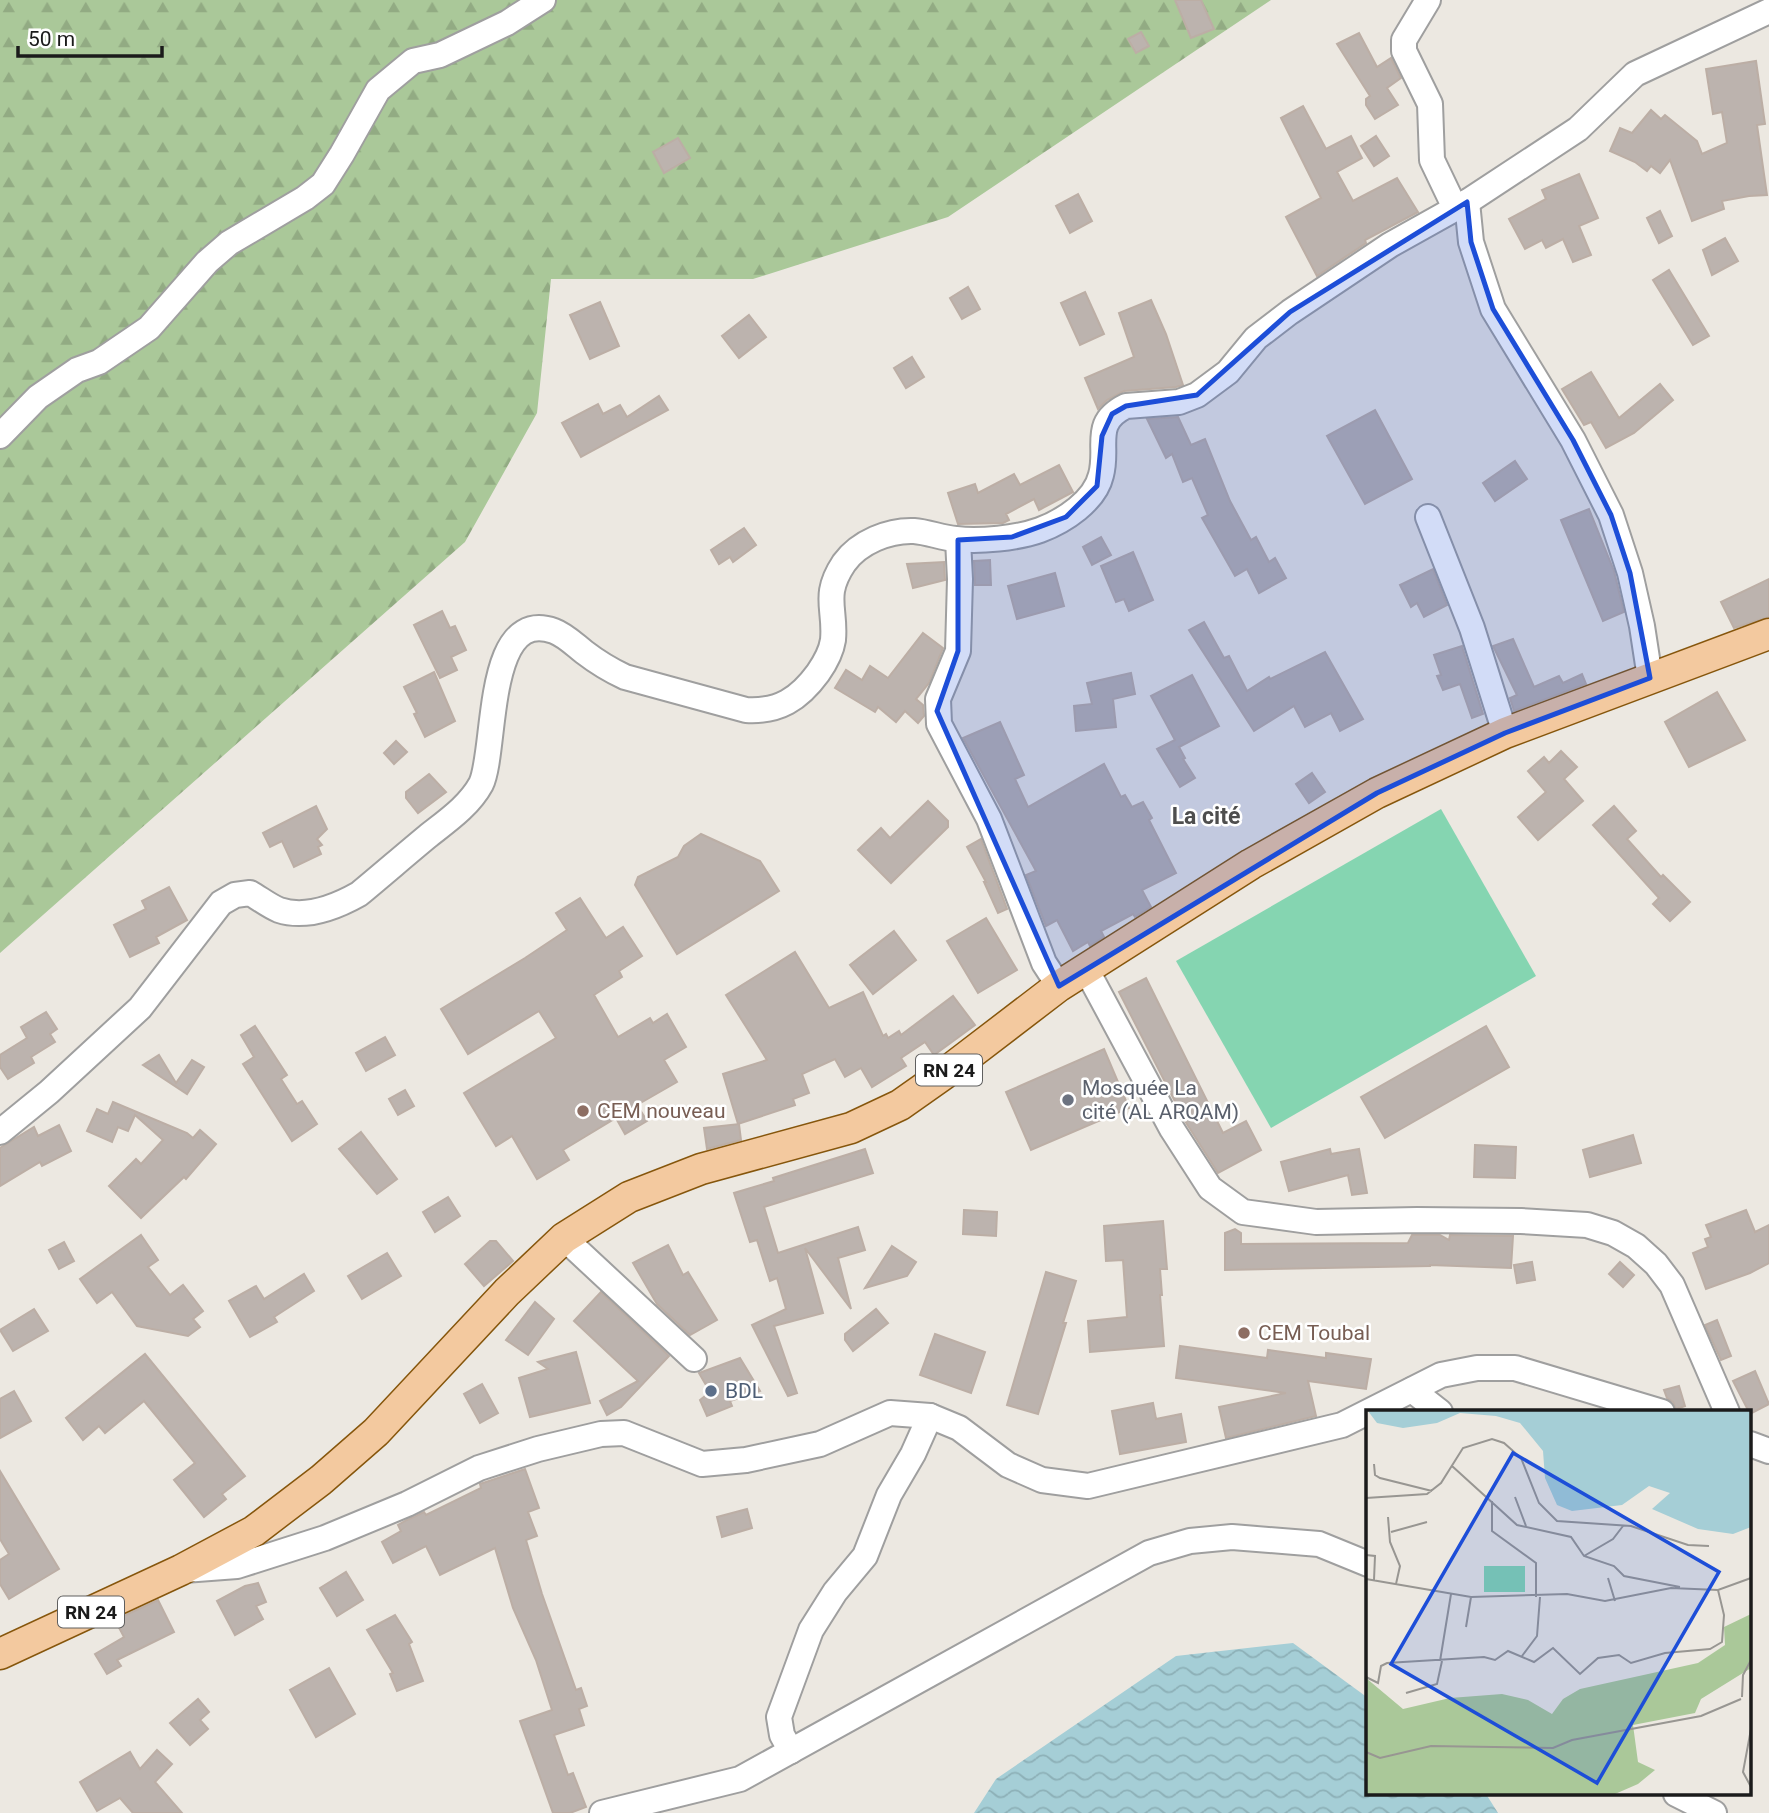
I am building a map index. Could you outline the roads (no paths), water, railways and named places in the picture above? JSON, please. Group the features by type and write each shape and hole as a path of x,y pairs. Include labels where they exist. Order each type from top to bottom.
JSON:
{"main road":[{"name":"RN 24","path":"0,1654 181,1570 254,1531 376,1432 507,1292 564,1238 629,1197 689,1173 851,1128 900,1105 1059,986 1251,864 1377,793 1505,733 1769,634"}],"street":[{"path":"0,436 38,397 77,370 99,362 149,328 207,262 229,243 305,198 323,184 378,89 413,61 440,55 507,23 543,0"},
{"path":"1428,0 1404,40 1404,51 1430,104 1432,160 1461,205 1493,309 1573,440 1611,515 1630,573 1643,626 1650,678"},
{"path":"0,1132 49,1092 140,1008 221,903 228,898 250,893 279,910 300,913 321,911 341,904 359,894 462,808 473,796 484,775 495,688 508,650 520,636 537,629 550,630 562,635 609,670 625,677 747,710 774,708 799,696 826,662 833,638 831,592 841,568 857,549 894,533 914,531 958,540 1012,537 1040,530 1066,517 1088,499 1097,485 1103,463 1102,436 1112,414 1126,406 1179,402 1197,395 1228,372 1256,338 1290,312 1390,245 1461,205 1578,129 1635,74 1769,11"},
{"path":"1427,517 1472,628 1505,733"},
{"path":"958,540 958,651 938,699 939,724 989,820 1044,963 1059,986"},
{"path":"1086,969 1172,1129 1210,1188 1243,1212 1316,1222 1417,1220 1587,1225 1613,1233 1646,1255 1672,1285 1726,1410"},
{"path":"564,1238 694,1359"},
{"path":"1372,1410 1441,1375 1477,1368 1515,1368 1655,1410"},
{"path":"1412,1390 1437,1410"},
{"path":"181,1570 237,1566 325,1538 407,1504 479,1468 538,1449 601,1434 624,1433 702,1464 746,1460 820,1444 890,1413 930,1416 959,1429 1008,1465 1042,1479 1088,1486 1342,1425 1366,1413"},
{"path":"790,1751 782,1735 779,1717 811,1630 835,1592 865,1556 889,1495 913,1454 930,1416"},
{"path":"1752,1445 1769,1451"},
{"path":"602,1813 740,1779 1149,1553 1190,1541 1232,1537 1319,1544 1366,1563"},
{"path":"1680,1796 1714,1813"}],"water":[{"path":"1293,1643 1366,1697 1366,1796 1487,1796 1498,1813 974,1813 996,1779 1176,1656"}],"place":[{"name":"Mosquée La cité (AL ARQAM)","path":"1068,1100"},
{"name":"CEM nouveau","path":"583,1111"},
{"name":"CEM Toubal","path":"1244,1333"},
{"name":"BDL","path":"711,1391"}],"district":[{"name":"La cité","path":"1206,816"}]}
